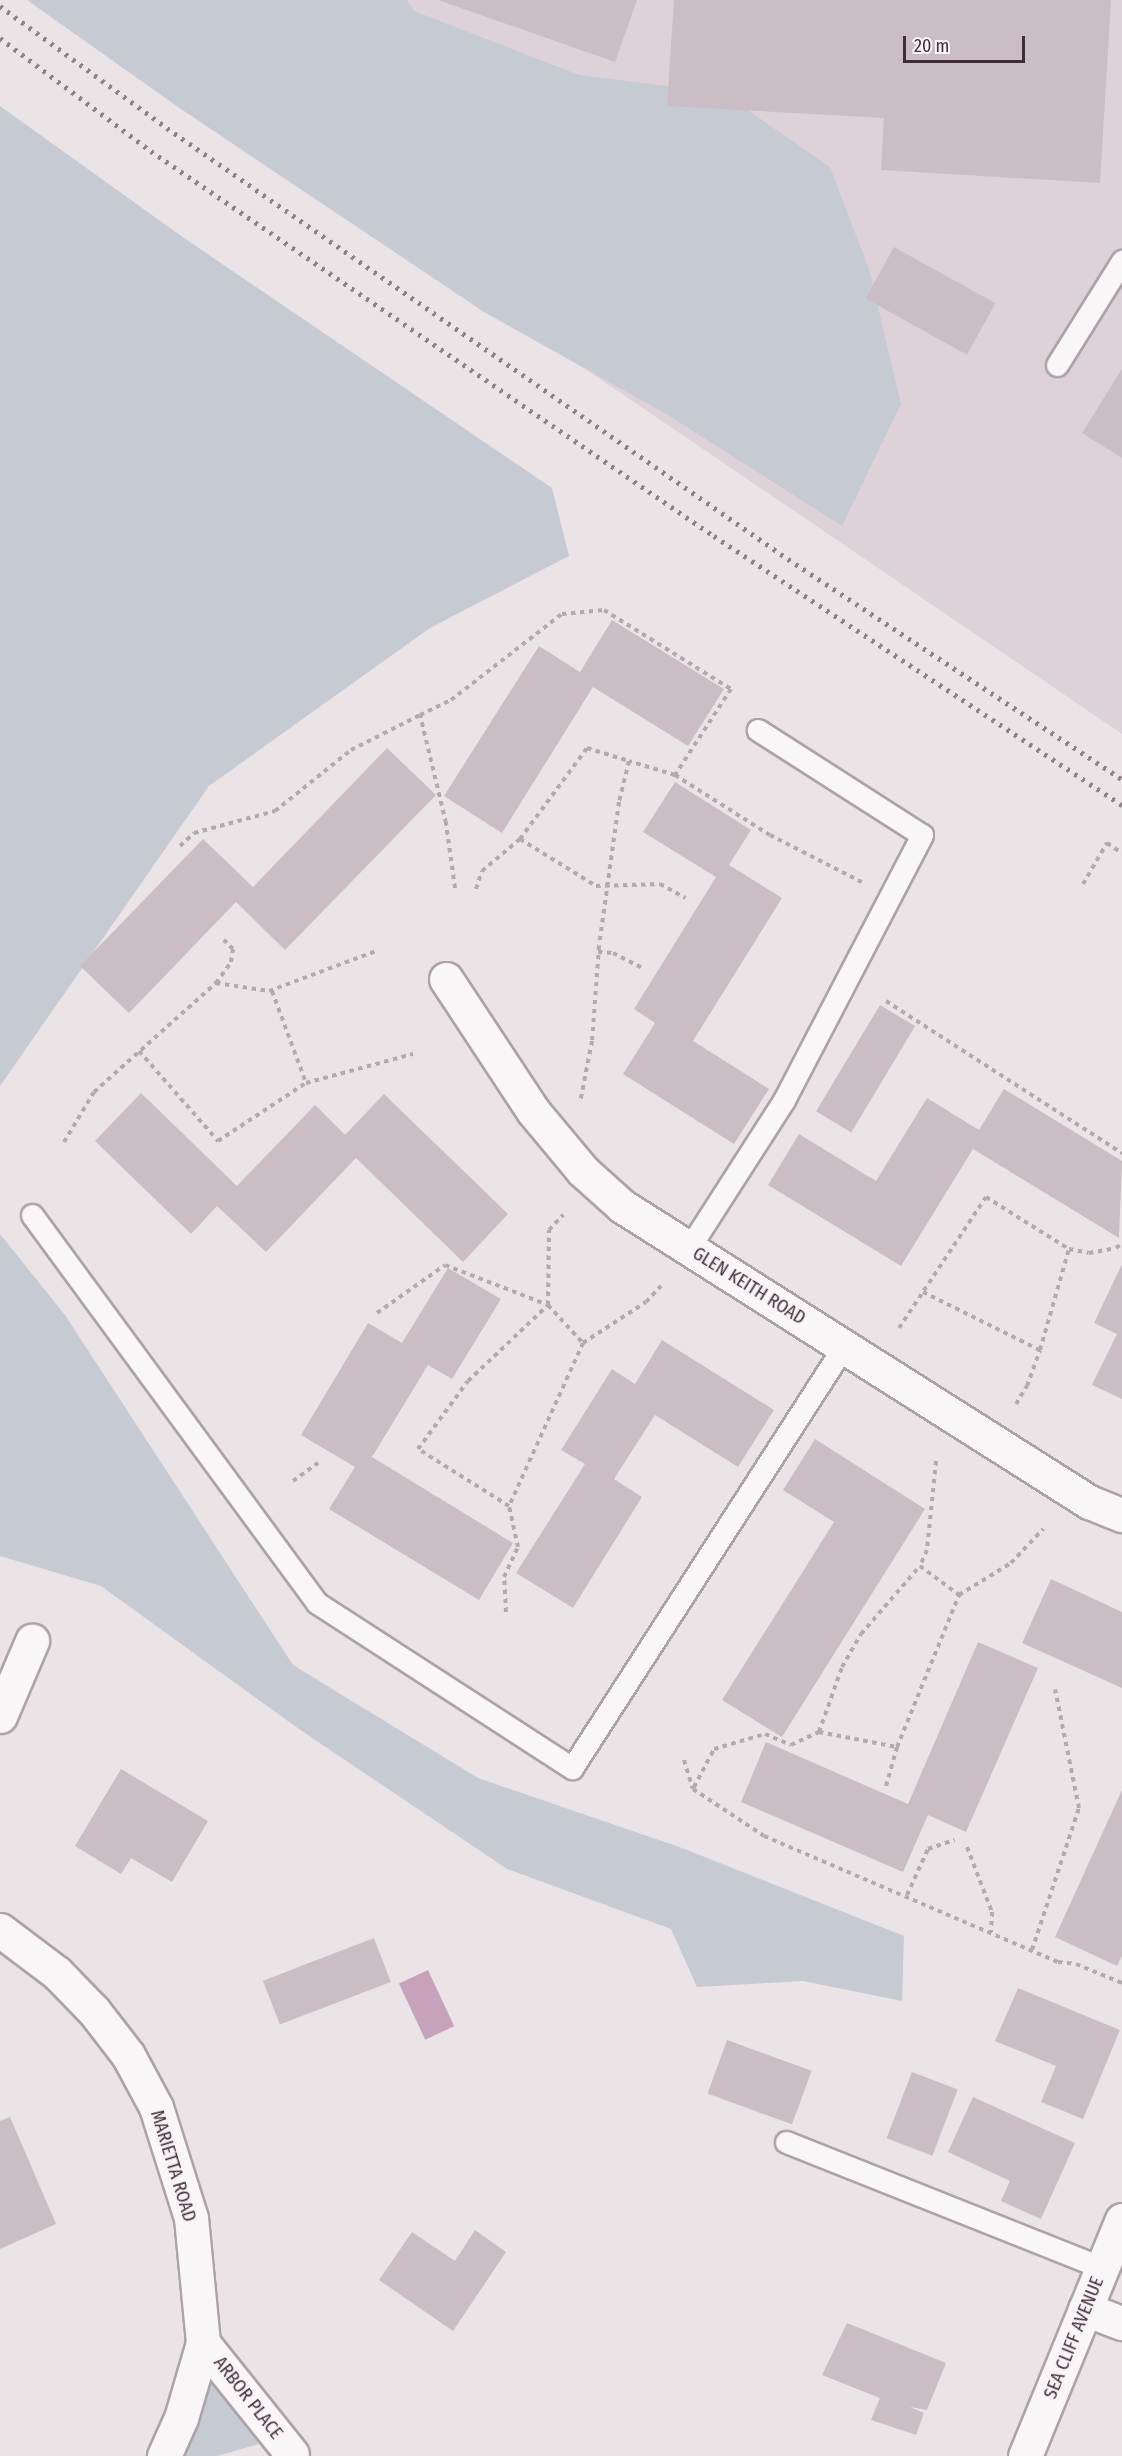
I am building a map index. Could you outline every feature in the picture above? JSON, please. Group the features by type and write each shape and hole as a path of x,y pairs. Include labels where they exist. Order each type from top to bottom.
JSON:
{"street":[{"name":"GLEN KEITH ROAD","path":"446,979 533,1111 583,1171 622,1206 1089,1502 1122,1515"},
{"path":"0,1716 32,1641"},
{"name":"MARIETTA ROAD","path":"0,1930 57,1973 94,2011 128,2055 156,2107 191,2218 204,2343 181,2418 164,2456"},
{"name":"SEA CLIFF AVENUE","path":"1025,2456 1122,2220"},
{"path":"1085,2309 1122,2323"},
{"name":"ARBOR PLACE","path":"204,2343 291,2455"}],"lane":[{"path":"1057,365 1122,261"},
{"path":"689,1248 784,1100 921,835 758,730"},
{"path":"32,1215 317,1603 572,1768 844,1346"},
{"path":"786,2142 1102,2268"}],"path":[{"path":"180,846 194,833 275,811 351,750 451,700 562,614 604,610 731,689 675,775"},
{"path":"420,715 446,823 455,888"},
{"path":"477,889 482,871 520,839 587,748 675,775 770,835 863,882"},
{"path":"580,1103 592,1041 598,952 619,802 629,761"},
{"path":"520,839 596,886 607,888 660,884 684,898"},
{"path":"1083,884 1107,843 1122,853"},
{"path":"64,1142 94,1092 216,983 231,962 233,949 224,940"},
{"path":"216,983 272,991 376,951"},
{"path":"598,952 613,953 644,969"},
{"path":"272,991 306,1083"},
{"path":"886,1001 1122,1153"},
{"path":"139,1051 218,1141 306,1083 413,1054"},
{"path":"899,1328 986,1197 1069,1249 1089,1252 1116,1248 1122,1243"},
{"path":"509,1506 418,1449 468,1381 548,1305 549,1230 563,1215"},
{"path":"1016,1404 1027,1386 1040,1350 1069,1249"},
{"path":"377,1313 445,1265 548,1305 583,1343"},
{"path":"506,1612 504,1577 518,1547 509,1506 583,1343 646,1302 661,1286"},
{"path":"923,1292 1040,1350"},
{"path":"819,1732 842,1667 861,1634 920,1566 927,1550 936,1461"},
{"path":"293,1481 318,1463"},
{"path":"886,1786 897,1747 959,1594 1011,1563 1043,1529"},
{"path":"920,1566 959,1594"},
{"path":"1032,1950 1079,1808 1055,1689"},
{"path":"693,1788 714,1749 765,1734 791,1745 819,1732 897,1747"},
{"path":"684,1761 693,1788 764,1836 1032,1950 1122,1983"},
{"path":"907,1895 928,1850 954,1840"},
{"path":"968,1847 992,1912 991,1932"}],"shaded area":[{"path":"27,0 407,0 414,11 579,75 723,93 830,167 869,269 901,404 842,526 668,415 484,312 178,107"},
{"path":"371,0 1122,0 1122,734 302,176"},
{"path":"0,106 184,238 552,488 569,556 430,628 209,786 0,1086"},
{"path":"0,1234 65,1315 293,1665 478,1778 682,1848 904,1936 902,2001 803,1981 697,1987 671,1929 507,1869 299,1729 101,1586 0,1556"},
{"path":"428,1970 454,2026 425,2040 399,1984"},
{"path":"213,2377 259,2444 217,2456 183,2456"}],"building":[{"path":"438,0 637,0 615,62"},
{"path":"674,0 1111,0 1100,183 881,170 884,118 667,106"},
{"path":"894,247 995,303 967,355 865,299"},
{"path":"1122,369 1122,458 1082,433"},
{"path":"612,620 724,689 688,746 593,687 502,833 444,796 539,646 580,672"},
{"path":"387,748 436,795 285,950 236,902 129,1013 80,966 203,839 253,887"},
{"path":"675,782 751,830 729,865 782,898 693,1041 769,1089 734,1144 623,1074 655,1023 634,1009 716,877 643,832"},
{"path":"880,1005 915,1026 851,1132 816,1111"},
{"path":"1004,1089 1122,1161 1119,1238 973,1149 901,1266 768,1185 799,1134 876,1181 927,1098 979,1130"},
{"path":"141,1093 237,1186 315,1105 345,1135 384,1094 508,1214 463,1262 356,1158 266,1252 217,1206 191,1234 95,1141"},
{"path":"1122,1264 1122,1399 1092,1385 1117,1334 1094,1323"},
{"path":"448,1268 501,1299 452,1379 428,1365 372,1457 513,1543 479,1600 329,1509 355,1467 301,1435 368,1323 402,1343"},
{"path":"662,1340 774,1410 738,1467 655,1415 614,1479 642,1497 573,1608 516,1573 585,1464 561,1450 612,1369 635,1384"},
{"path":"815,1439 925,1509 782,1737 722,1700 834,1522 783,1490"},
{"path":"1051,1579 1122,1612 1122,1688 1022,1643"},
{"path":"978,1642 1038,1668 966,1832 928,1815 903,1872 741,1802 766,1742 908,1804"},
{"path":"121,1769 208,1821 172,1882 131,1858 121,1874 75,1846"},
{"path":"1122,1790 1122,1956 1117,1966 1055,1937"},
{"path":"374,1938 391,1982 280,2025 263,1981"},
{"path":"1018,1988 1120,2030 1083,2119 1041,2102 1056,2066 995,2041"},
{"path":"727,2040 812,2071 792,2124 708,2094"},
{"path":"912,2072 958,2090 932,2156 887,2138"},
{"path":"973,2097 1075,2143 1041,2219 1001,2201 1010,2181 948,2152"},
{"path":"10,2117 56,2224 0,2249 0,2121"},
{"path":"475,2230 506,2252 453,2331 379,2280 412,2232 455,2261"},
{"path":"847,2323 946,2363 927,2410 910,2407 924,2413 916,2435 871,2420 880,2398 822,2375"}],"railway":[{"path":"0,6 167,128 788,559 1122,779"},
{"path":"0,38 151,151 714,536 1122,805"}]}
